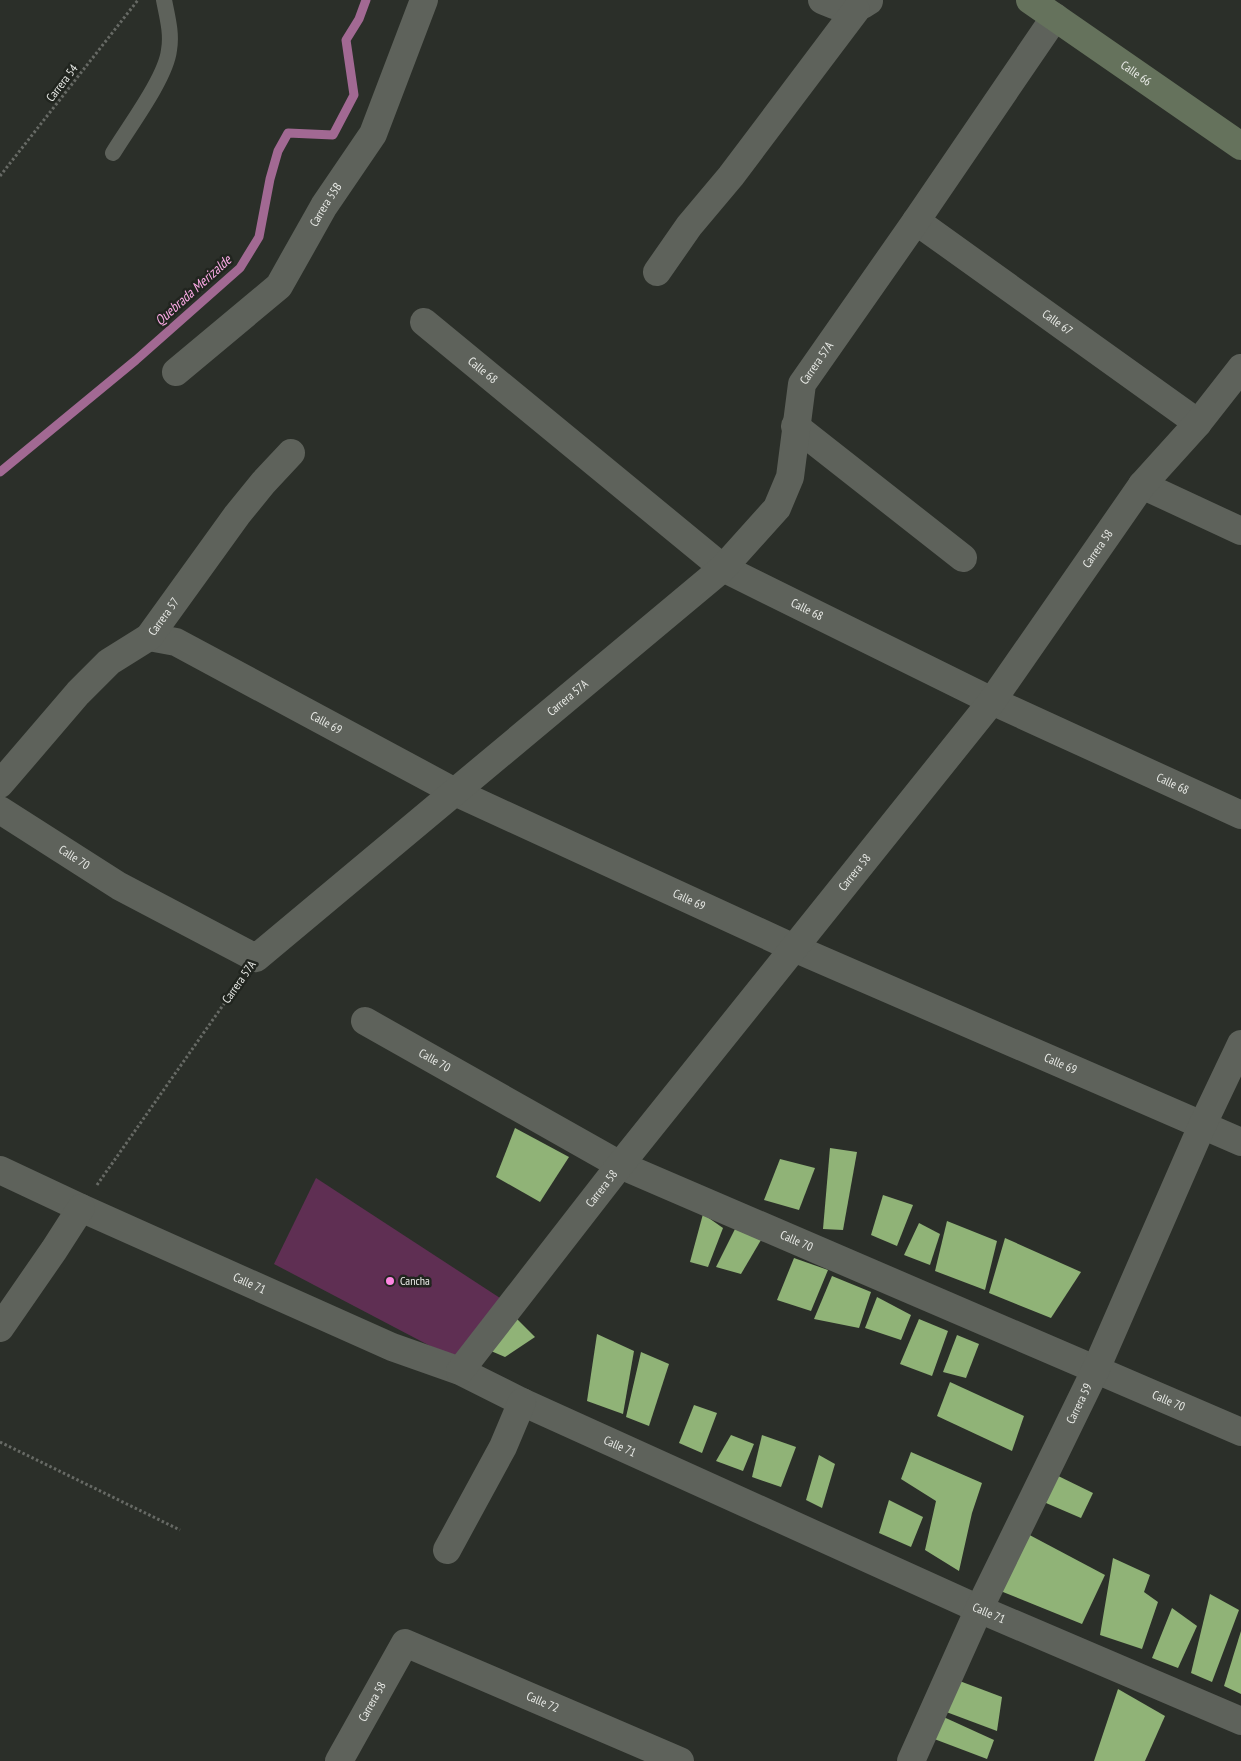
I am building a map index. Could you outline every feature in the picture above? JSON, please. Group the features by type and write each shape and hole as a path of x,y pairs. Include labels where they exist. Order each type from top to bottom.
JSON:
{"street":[{"name":"Carrera 55B","path":"176,372 279,286 324,206 373,134 424,0"},
{"path":"822,0 843,8 865,4"},
{"name":"Calle 66","path":"1030,0 1241,146"},
{"path":"657,272 689,226 865,4"},
{"name":"Carrera 57A","path":"256,958 723,568 777,508 790,477 795,426 802,384 1055,17"},
{"name":"Calle 67","path":"916,221 1198,423"},
{"name":"Calle 68","path":"424,322 723,568 992,701 1241,816"},
{"name":"Carrera 58","path":"460,1371 620,1165 992,701 1142,485 1198,423 1241,368"},
{"path":"795,426 963,558"},
{"name":"Carrera 57","path":"0,784 78,693 109,662 149,636 236,515 291,453"},
{"path":"1142,485 1241,531"},
{"name":"Calle 69","path":"149,636 176,642 455,792 794,948 1241,1142"},
{"name":"Calle 70","path":"0,810 119,886 256,958"},
{"name":"Calle 70","path":"366,1021 620,1165 1241,1432"},
{"name":"Carrera 59","path":"912,1761 979,1609 1096,1369 1202,1126 1241,1044"},
{"name":"Calle 71","path":"0,1170 392,1347 460,1371 522,1402 979,1609 1241,1721"},
{"path":"0,1328 81,1208"},
{"path":"448,1550 503,1447 522,1402"},
{"name":"Carrera 58","path":"339,1761 405,1643"},
{"name":"Calle 72","path":"405,1643 646,1754 680,1761"}],"lane":[{"path":"113,153 162,74 169,51 170,26 164,0"}],"path":[{"name":"Carrera 54","path":"0,176 138,0"},
{"name":"Carrera 57A","path":"81,1208 256,958"},
{"path":"0,1442 180,1530"}],"shaded area":[{"name":"Cancha","path":"316,1178 500,1298 455,1359 274,1264"}],"building":[{"path":"515,1128 569,1157 540,1202 496,1177"},
{"path":"830,1148 857,1152 843,1230 823,1229"},
{"path":"780,1159 815,1168 799,1210 764,1200"},
{"path":"883,1195 913,1205 897,1246 871,1235"},
{"path":"703,1214 723,1228 708,1267 690,1262"},
{"path":"947,1221 997,1241 985,1290 935,1271"},
{"path":"919,1223 940,1234 930,1265 904,1255"},
{"path":"735,1229 761,1240 741,1274 716,1267"},
{"path":"1005,1238 1081,1272 1051,1318 989,1293"},
{"path":"794,1258 828,1270 811,1311 777,1300"},
{"path":"832,1276 871,1292 859,1328 814,1319"},
{"path":"877,1297 911,1315 901,1340 865,1328"},
{"path":"511,1313 535,1337 505,1357 484,1348"},
{"path":"919,1319 948,1331 932,1376 900,1364"},
{"path":"597,1334 634,1351 623,1414 587,1401"},
{"path":"957,1335 979,1344 966,1378 943,1372"},
{"path":"641,1352 669,1364 649,1426 626,1417"},
{"path":"950,1382 1024,1416 1012,1451 937,1416"},
{"path":"694,1405 717,1413 702,1453 679,1443"},
{"path":"731,1435 754,1444 743,1471 716,1461"},
{"path":"762,1435 796,1447 781,1487 752,1477"},
{"path":"911,1452 982,1483 972,1513 959,1571 925,1550 936,1501 901,1479"},
{"path":"819,1455 835,1464 822,1508 806,1500"},
{"path":"1050,1472 1093,1493 1081,1518 1039,1500"},
{"path":"889,1500 923,1517 911,1547 879,1533"},
{"path":"1022,1531 1105,1575 1082,1624 993,1588"},
{"path":"1113,1558 1150,1575 1144,1592 1158,1602 1142,1649 1100,1635"},
{"path":"1210,1594 1239,1610 1212,1682 1191,1673"},
{"path":"1172,1608 1197,1626 1178,1668 1152,1658"},
{"path":"1241,1631 1241,1694 1224,1686"},
{"path":"949,1677 1002,1697 997,1731 941,1710"},
{"path":"1118,1689 1165,1716 1145,1761 1094,1761"},
{"path":"937,1714 994,1740 987,1759 929,1737"}],"waterway":[{"name":"Quebrada Merizalde","path":"0,472 136,360 240,268 259,237 270,179 278,151 288,133 333,135 354,95 346,40 359,19 366,0"}],"place":[{"name":"Cancha","path":"390,1281"}]}
